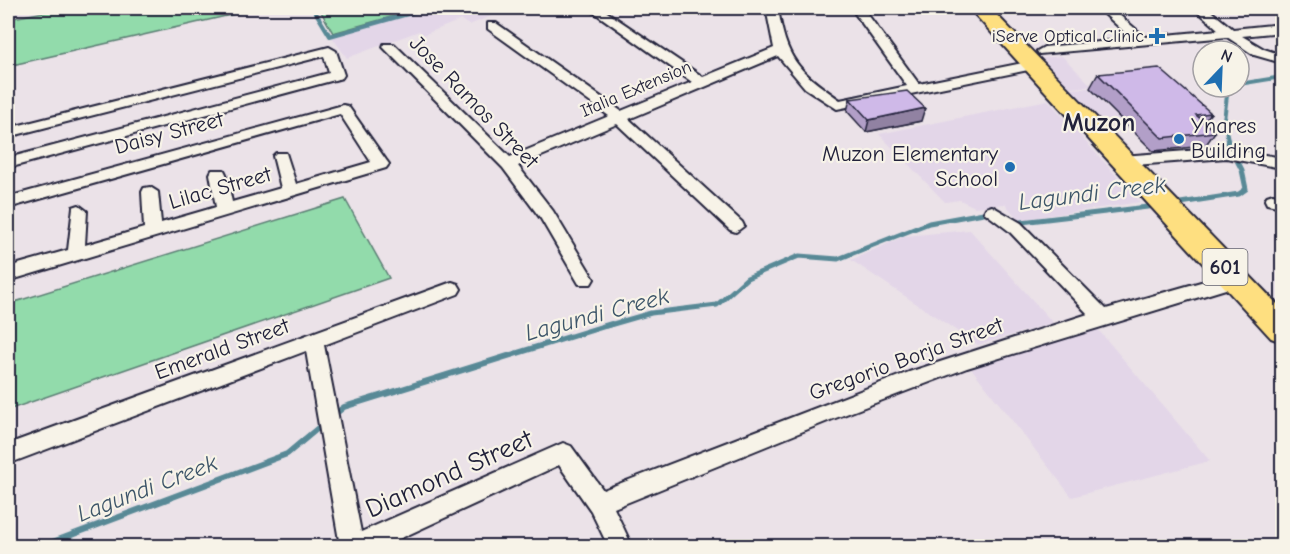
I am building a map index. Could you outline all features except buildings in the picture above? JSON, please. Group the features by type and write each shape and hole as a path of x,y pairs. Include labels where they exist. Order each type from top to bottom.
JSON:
{"main road":[{"name":"601","path":"979,8 1033,56 1054,87 1282,329"},
{"path":"1001,8 1033,56"}],"street":[{"path":"594,8 702,82"},
{"path":"772,8 773,32 780,50 790,65 837,105 916,89 1033,56 1282,28"},
{"path":"857,8 916,89"},
{"path":"1104,8 1143,42"},
{"path":"1200,8 1260,52 1282,58"},
{"path":"492,26 619,117 736,226"},
{"name":"Jose Ramos Street","path":"388,47 508,164 547,214 585,279"},
{"name":"Italia Extension","path":"508,164 780,50"},
{"path":"8,132 329,51 337,75 8,163"},
{"name":"Lilac Street","path":"8,274 381,165 343,109"},
{"name":"Daisy Street","path":"8,202 343,109"},
{"path":"1122,161 1226,153 1282,163"},
{"path":"281,156 290,191"},
{"path":"218,174 225,210"},
{"path":"150,192 153,231"},
{"path":"76,254 79,211"},
{"path":"992,212 1015,227 1102,317"},
{"name":"Gregorio Borja Street","path":"599,503 803,421 962,362 1102,317 1236,279"},
{"name":"Emerald Street","path":"8,454 452,289"},
{"path":"314,341 352,546"},
{"name":"Diamond Street","path":"358,546 563,453 599,503"},
{"path":"599,503 620,546"}],"shaded area":[{"path":"436,8 511,8 469,25 461,20 423,35 419,31 347,58 332,37"},
{"path":"1062,56 1092,86 1070,88 1042,58"},
{"path":"1088,88 1122,122 1105,124 1072,89"},
{"name":"Muzon Elementary School","path":"1048,100 1140,202 1019,220 1005,204 975,207 960,200 945,202 879,134"},
{"path":"970,230 1053,323 978,345 851,260 905,236"},
{"path":"1095,326 1210,461 1072,497 968,364"}],"green space":[{"path":"64,8 261,8 8,66 8,19"},
{"path":"319,8 423,8 333,33"},
{"path":"345,199 389,278 8,410 8,304"}],"waterway":[{"path":"313,8 330,36 429,8"},
{"name":"Lagundi Creek","path":"1251,82 1282,77"},
{"name":"Lagundi Creek","path":"1227,99 1224,120 1229,145"},
{"name":"Lagundi Creek","path":"1174,204 1239,194 1246,189 1242,170 1229,145"},
{"name":"Lagundi Creek","path":"1013,223 1156,206"},
{"name":"Lagundi Creek","path":"606,326 651,313 717,305 747,278 799,256 838,259 929,223 989,212"},
{"name":"Lagundi Creek","path":"334,415 344,407 611,324"},
{"name":"Lagundi Creek","path":"42,546 287,454 324,423"}],"place":[{"name":"iServe Optical Clinic","path":"1157,36"},
{"name":"Ynares Building","path":"1179,139"},
{"name":"Muzon Elementary School","path":"1010,167"}],"district":[{"name":"Muzon","path":"1099,123"}]}
